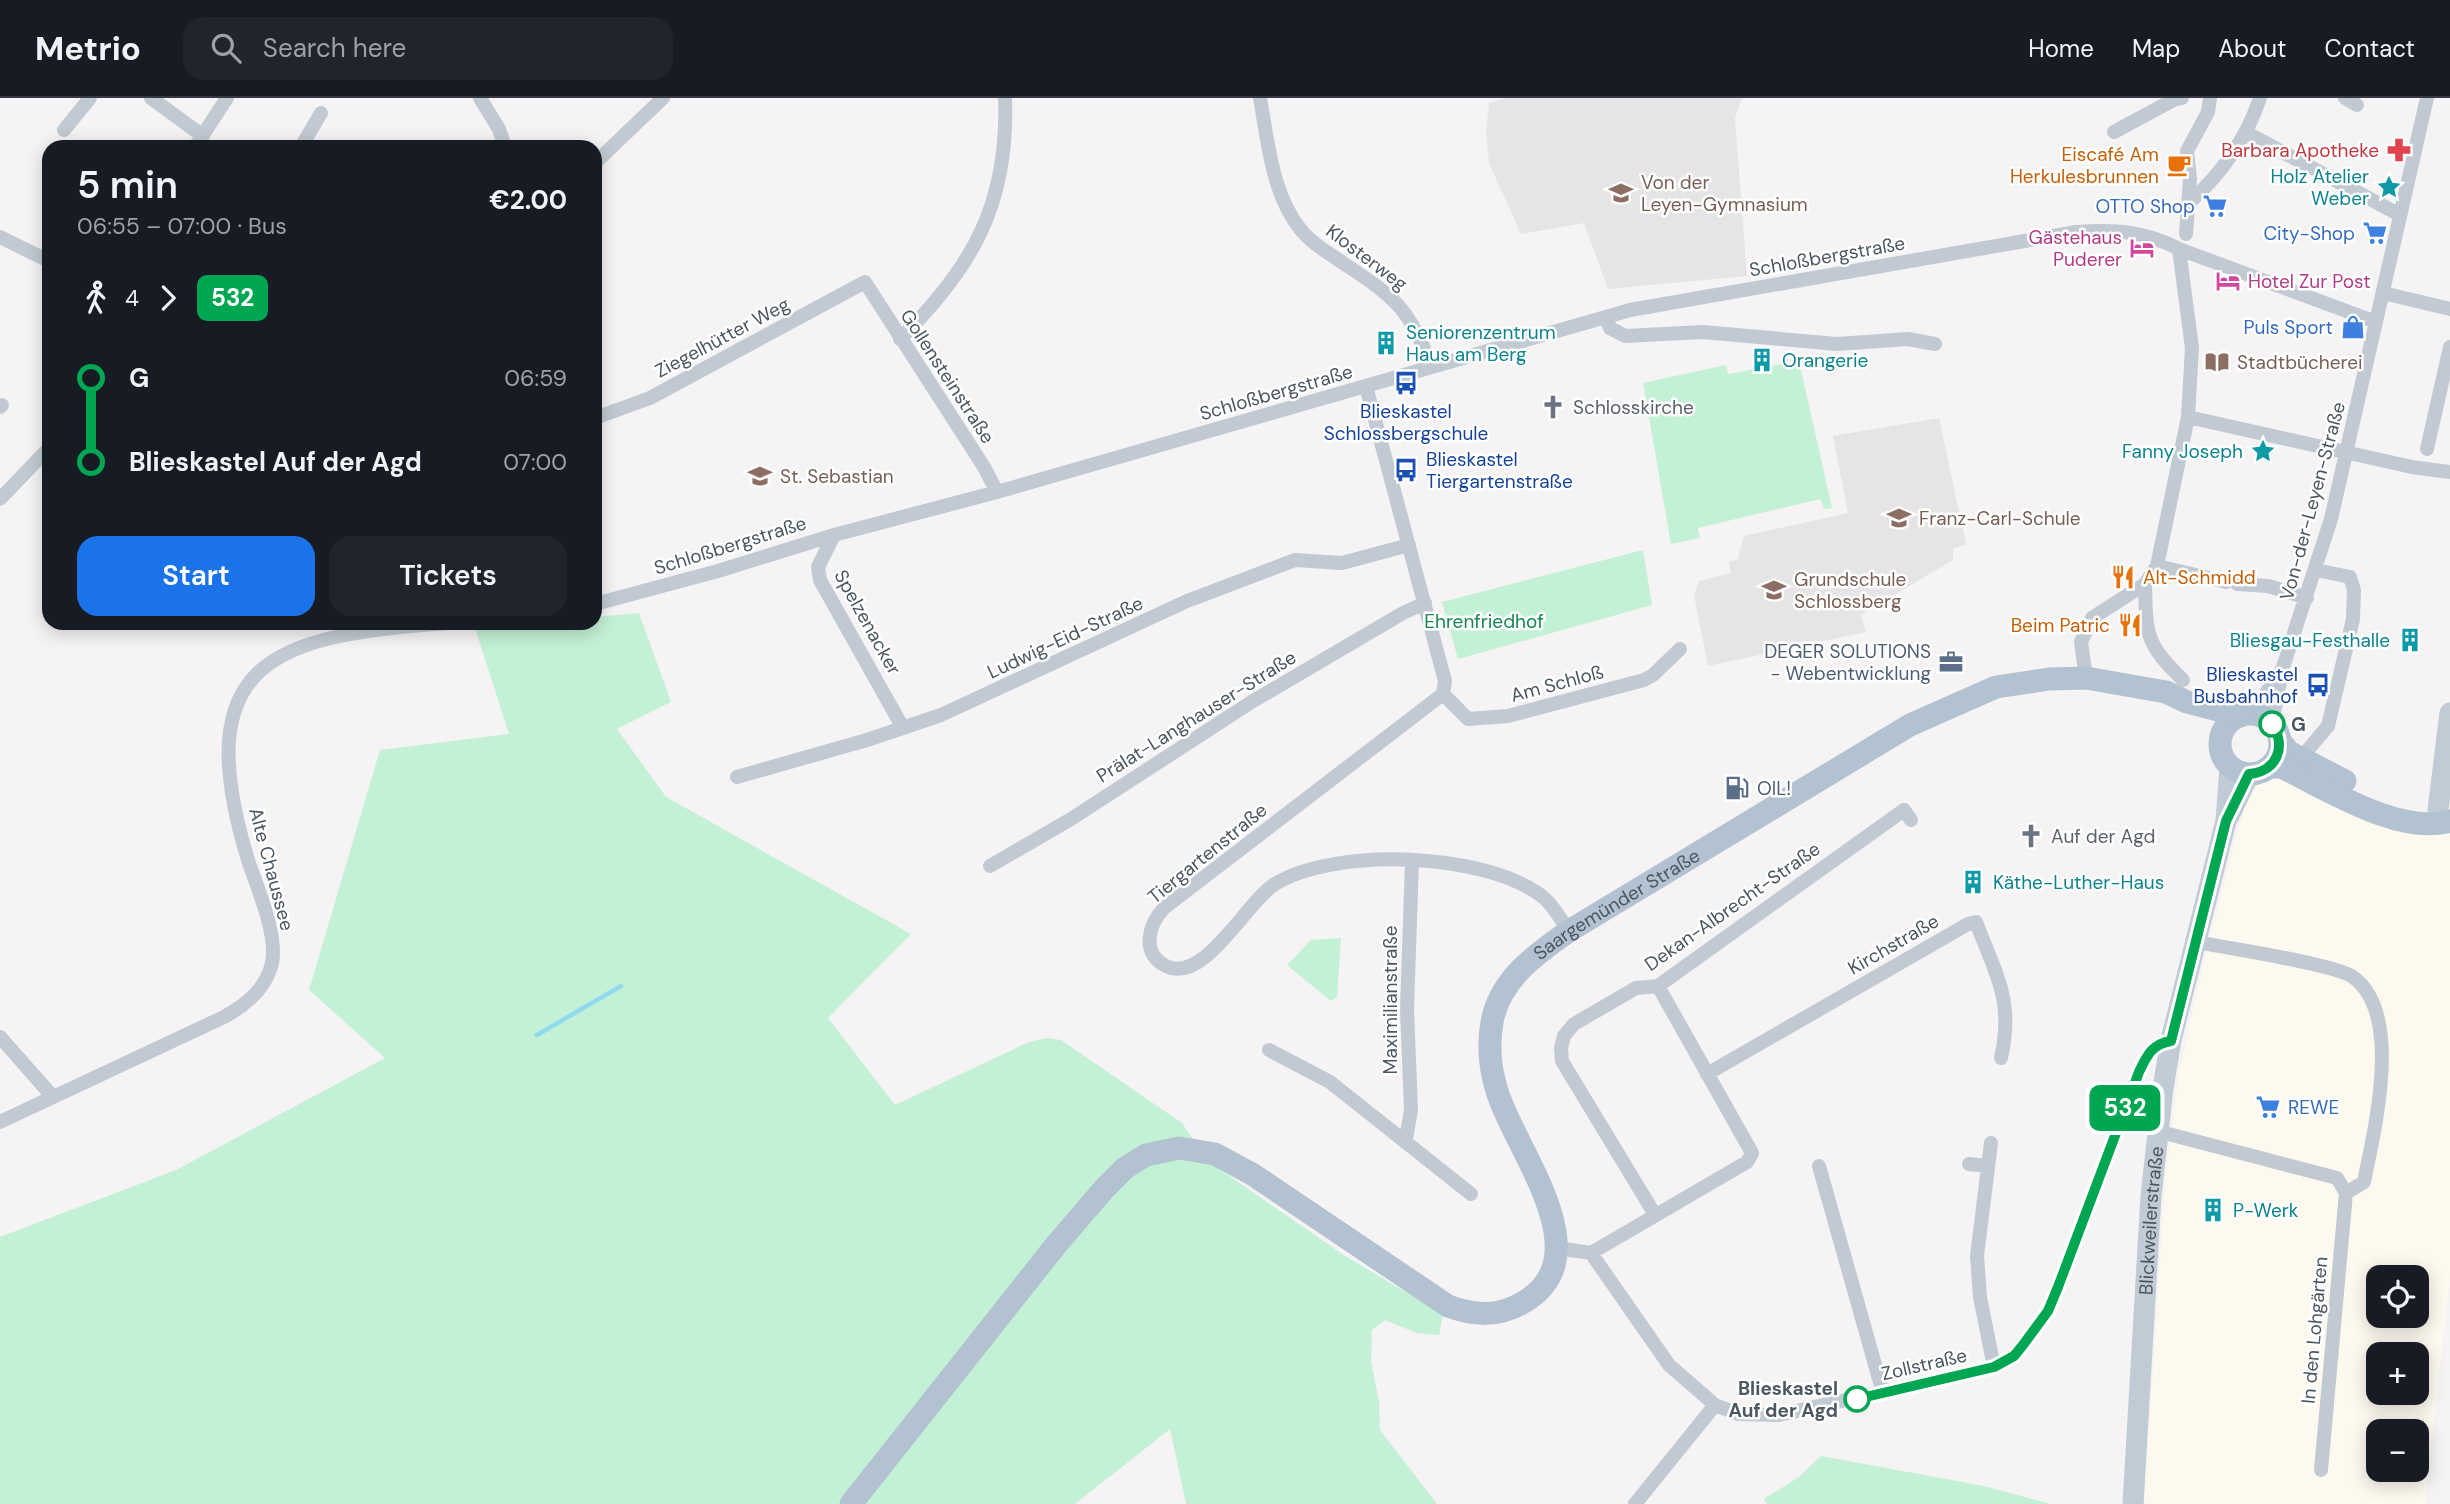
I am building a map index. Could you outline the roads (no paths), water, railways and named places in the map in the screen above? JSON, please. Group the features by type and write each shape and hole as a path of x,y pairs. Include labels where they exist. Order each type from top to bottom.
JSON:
{"main road":[{"name":"Saargemünder Straße","path":"851,1504 1056,1245 1125,1168 1146,1156 1179,1148 1215,1154 1252,1174 1448,1306 1482,1314 1499,1313 1527,1300 1539,1290 1552,1270 1557,1248 1552,1213 1497,1090 1490,1042 1492,1020 1509,982 1537,954 1569,931 1910,726 1956,703 2018,682 2086,678 2166,692 2185,691 2261,723 2289,752 2382,799 2444,818"},
{"name":"Saargemünder Straße","path":"2185,691 2221,736"},
{"path":"2250,769 2280,751 2261,723 2231,720 2221,736 2221,752 2250,769 2281,767 2372,811 2414,823 2444,818"}],"street":[{"path":"64,130 90,98"},
{"path":"151,98 197,140"},
{"path":"200,140 227,98"},
{"path":"480,98 503,140"},
{"path":"602,155 649,105 663,98"},
{"path":"900,340 946,290 984,230 994,205 1004,156 1006,98"},
{"name":"Klosterweg","path":"1260,98 1273,166 1287,210 1302,232 1397,302 1411,319 1431,366"},
{"path":"2114,132 2175,99 2182,98"},
{"path":"2186,234 2189,203 2187,151 2208,112 2210,98"},
{"path":"2189,203 2209,184 2247,133 2260,98"},
{"name":"Von-der-Leyen-Straße","path":"2261,723 2316,570 2383,293 2396,213 2427,98"},
{"path":"305,140 321,113"},
{"path":"2247,133 2396,213"},
{"name":"Schloßbergstraße","path":"602,602 1630,310 2076,232 2113,230 2159,238 2179,249 2376,322"},
{"path":"0,237 42,258"},
{"path":"2086,678 2081,642 2092,618 2145,584 2157,566 2188,418 2192,348 2179,249"},
{"name":"Gollensteinstraße","path":"865,282 984,467 997,492"},
{"name":"Ziegelhütter Weg","path":"602,415 650,398 865,282"},
{"path":"2383,293 2450,309"},
{"path":"1606,317 1610,328 1625,336 1703,332 1837,344 1908,339 1935,344"},
{"path":"2427,449 2450,347"},
{"path":"1366,386 1445,681 1443,694"},
{"path":"2188,418 2450,472"},
{"path":"0,499 42,455"},
{"name":"Spelzenacker","path":"834,535 818,567 820,580 903,728"},
{"name":"Ludwig-Eid-Straße","path":"737,777 903,728 981,698 1187,601 1295,560 1342,563 1409,545"},
{"path":"2157,566 2231,583 2268,586 2307,598"},
{"path":"2301,758 2328,722 2353,619 2354,590 2350,577 2316,570"},
{"path":"2145,584 2150,639 2156,654 2185,691"},
{"name":"Prälat-Langhauser-Straße","path":"989,866 1071,819 1253,701 1425,603"},
{"name":"Alte Chaussee","path":"0,1122 224,1017 246,1004 262,985 272,963 273,944 243,842 234,799 228,758 229,728 238,701 250,679 285,653 305,644 363,630"},
{"name":"Am Schloß","path":"1443,694 1468,719 1508,716 1644,680 1660,670 1679,649"},
{"name":"Von-der-Leyen-Straße","path":"2261,723 2283,667"},
{"name":"Tiergartenstraße","path":"1443,694 1164,908 1151,926 1149,945 1156,959 1168,967 1180,970 1194,965 1206,957 1257,898 1286,878 1310,868 1344,862 1412,861 1475,869 1522,886 1543,897 1569,931"},
{"path":"2444,818 2450,713"},
{"name":"Blickweilerstraße","path":"2133,1504 2157,1131 2171,1041 2226,821 2250,769"},
{"name":"Dekan-Albrecht-Straße","path":"1654,1213 1562,1061 1560,1048 1564,1036 1574,1024 1636,988 1658,985 1904,810 1911,820"},
{"name":"Maximilianstraße","path":"1406,1139 1411,1110 1407,1009 1412,861"},
{"name":"Kirchstraße","path":"1707,1074 1968,923 1976,922 2006,1004 2008,1021 2001,1058"},
{"path":"2157,1131 2337,1178 2346,1193 2364,1182 2381,1090 2380,1039 2374,1001 2349,975 2197,942"},
{"path":"1557,1248 1591,1253 1654,1213 1747,1162 1752,1153 1658,985"},
{"path":"0,1037 54,1097"},
{"name":"Zollstraße","path":"1591,1253 1668,1365 1715,1405 1738,1414 1758,1416 1883,1393 1994,1367 2014,1356 2048,1311 2139,1072 2148,1053 2158,1043 2171,1041"},
{"path":"1269,1050 1330,1082 1406,1139 1471,1194"},
{"path":"1990,1143 1977,1256 1980,1297 1994,1367"},
{"path":"1969,1164 1988,1166"},
{"path":"1819,1167 1883,1393"},
{"name":"In den Lohgärten","path":"2321,1470 2346,1193"},
{"path":"1635,1504 1715,1405"}],"waterway":[{"path":"537,1035 621,986"}],"place":[{"name":"Barbara Apotheke","path":"2399,150"},
{"name":"Eiscafé Am Herkulesbrunnen","path":"2179,165"},
{"name":"Holz Atelier Weber","path":"2389,187"},
{"name":"Von der Leyen-Gymnasium","path":"1621,193"},
{"name":"OTTO Shop","path":"2215,206"},
{"name":"City-Shop","path":"2375,233"},
{"name":"Gästehaus Puderer","path":"2142,248"},
{"name":"Hotel Zur Post","path":"2228,281"},
{"name":"Puls Sport","path":"2353,327"},
{"name":"Seniorenzentrum Haus am Berg","path":"1386,343"},
{"name":"Orangerie","path":"1762,360"},
{"name":"Stadtbücherei","path":"2217,362"},
{"name":"Blieskastel Schlossbergschule","path":"1406,383"},
{"name":"Schlosskirche","path":"1553,407"},
{"name":"Fanny Joseph","path":"2263,451"},
{"name":"Blieskastel Tiergartenstraße","path":"1406,470"},
{"name":"St. Sebastian","path":"760,476"},
{"name":"Franz-Carl-Schule","path":"1899,518"},
{"name":"Alt-Schmidd","path":"2123,577"},
{"name":"Grundschule Schlossberg","path":"1774,590"},
{"name":"Beim Patric","path":"2130,625"},
{"name":"Bliesgau-Festhalle","path":"2410,640"},
{"name":"DEGER SOLUTIONS - Webentwicklung","path":"1951,662"},
{"name":"Blieskastel Busbahnhof","path":"2318,685"},
{"name":"G","path":"2272,724"},
{"name":"OIL!","path":"1737,788"},
{"name":"Auf der Agd","path":"2031,836"},
{"name":"Käthe-Luther-Haus","path":"1973,882"},
{"name":"REWE","path":"2268,1107"},
{"name":"P-Werk","path":"2213,1210"},
{"name":"Blieskastel Auf der Agd","path":"1857,1399"}],"park label":[{"name":"Ehrenfriedhof","path":"1484,621"}]}
